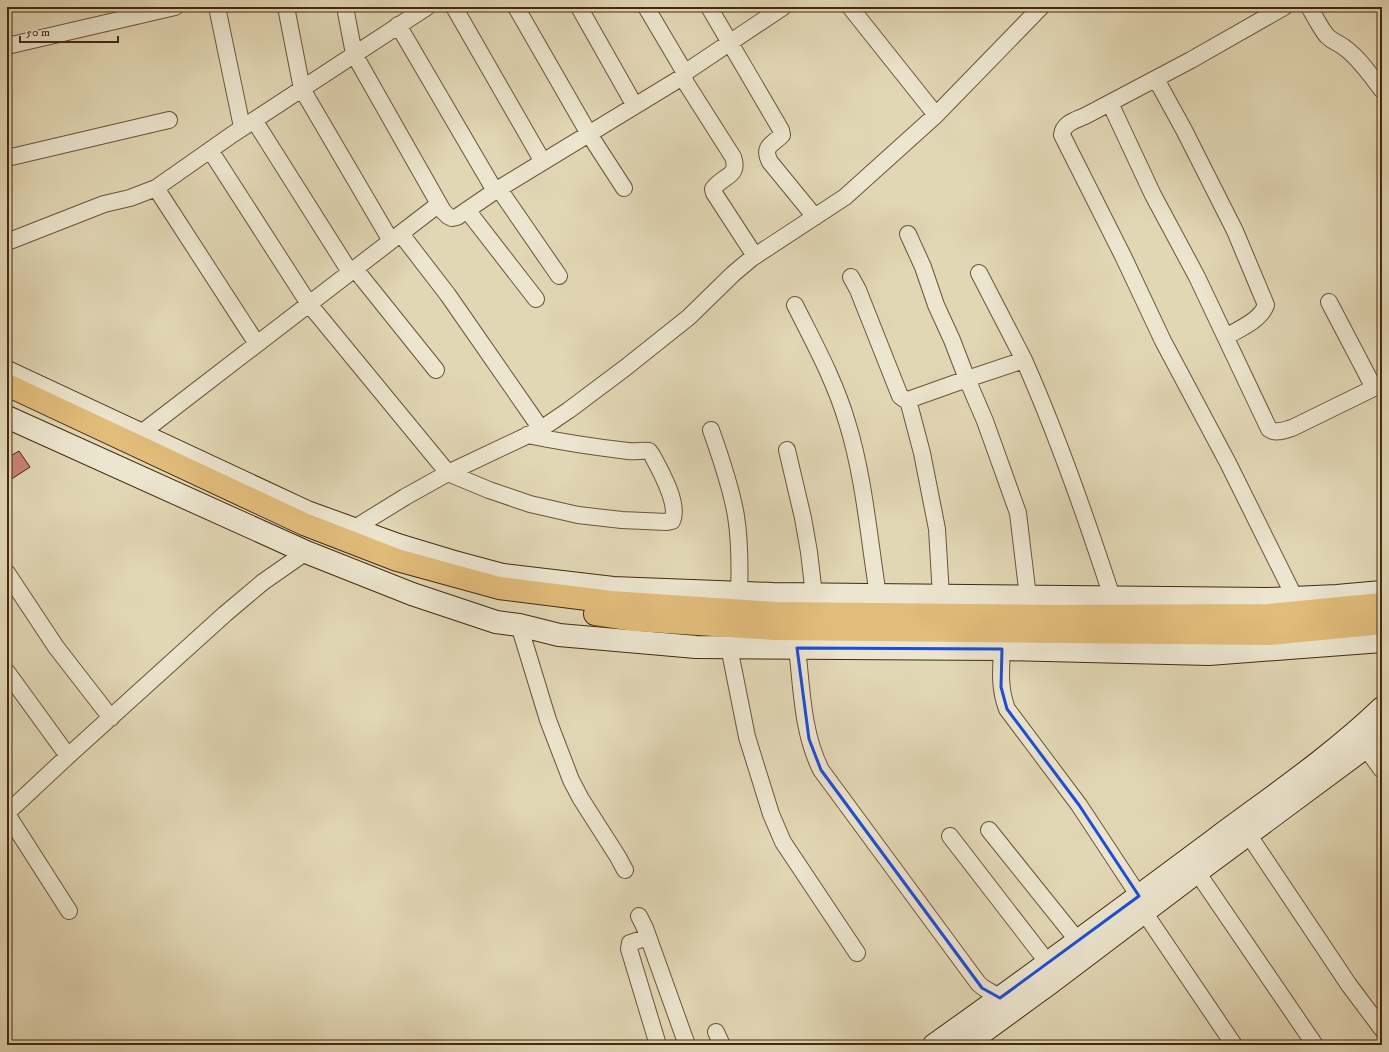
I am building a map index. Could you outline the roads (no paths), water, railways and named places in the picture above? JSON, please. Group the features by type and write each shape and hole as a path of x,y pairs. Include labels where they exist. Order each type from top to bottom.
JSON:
{"main road":[{"path":"7,372 307,512 398,546 503,575 613,588 814,595 1268,599 1337,596 1382,592"},
{"path":"7,384 304,524 397,560 499,588 611,602 775,613 1055,616 1269,615 1382,604"},
{"path":"7,398 40,412 296,534 412,574 501,601 635,620 776,630 1270,634 1382,623"},
{"path":"7,417 306,552 420,597 496,622 519,625 559,635 696,647 1002,649 1209,654 1382,641"},
{"path":"934,1045 1078,941 1197,872 1248,834 1376,728"},
{"path":"965,1045 1299,776 1358,731 1376,728"}],"street":[{"path":"7,46 175,7"},
{"path":"217,7 248,124 353,270 436,370"},
{"path":"210,150 309,304 448,473 509,498 578,515 622,520 672,521 674,517 668,488 652,455 649,452 632,452 557,441 534,432 448,295 396,238 302,88 286,7"},
{"path":"345,7 354,54 439,204 448,216 452,218 635,106 780,8"},
{"path":"454,7 543,162"},
{"path":"516,7 589,134 624,188"},
{"path":"579,7 635,106"},
{"path":"646,7 684,74 686,83 733,156 736,165 734,171 716,184 713,189 714,193 755,256"},
{"path":"709,7 781,130 782,135 770,144 766,150 770,162 815,217"},
{"path":"850,7 936,115"},
{"path":"353,529 404,496 448,473 534,432 569,410 625,368 689,317 733,274 755,256 845,197 936,115 1041,7"},
{"path":"1284,7 1156,79 1070,122 1062,131 1063,138 1123,256 1163,341 1228,463 1295,598"},
{"path":"1310,7 1327,36 1335,43 1345,47 1364,66 1382,90"},
{"path":"7,242 104,204 130,198 156,188 248,124 424,8"},
{"path":"398,25 497,190 559,276"},
{"path":"1156,79 1184,130 1235,231 1266,305 1264,311 1257,318 1226,337"},
{"path":"1110,103 1153,195 1197,277 1269,429 1272,431 1292,428 1378,386 1329,302"},
{"path":"7,158 170,120"},
{"path":"156,188 258,344"},
{"path":"140,434 439,204"},
{"path":"467,210 536,300"},
{"path":"908,234 923,266 936,305 985,421 1018,512 1028,597"},
{"path":"979,273 1024,360 1040,397 1089,526 1112,597"},
{"path":"851,277 858,290 900,396 904,399 908,400 1024,360"},
{"path":"795,305 834,384 847,422 864,503 878,595"},
{"path":"908,400 922,453 937,530 941,596"},
{"path":"712,430 729,486 736,516 740,561 739,593"},
{"path":"787,450 803,518 814,595"},
{"path":"69,911 7,814 68,756 252,591 306,552"},
{"path":"7,574 56,647 111,718"},
{"path":"519,625 548,720 571,780 581,799 625,870"},
{"path":"729,647 747,737 771,814 787,849 857,953"},
{"path":"797,648 809,739 814,756 821,770 978,983 982,988 996,994 1000,998"},
{"path":"1002,649 1001,687 1003,698 1008,709 1079,805 1141,904 1234,1045"},
{"path":"7,672 68,756"},
{"path":"1376,728 1382,770"},
{"path":"989,830 1078,941"},
{"path":"1248,834 1349,985 1382,1029"},
{"path":"950,836 1048,963"},
{"path":"1197,872 1315,1045"},
{"path":"639,916 687,1045"},
{"path":"648,937 630,943 629,949 658,1045"}]}
